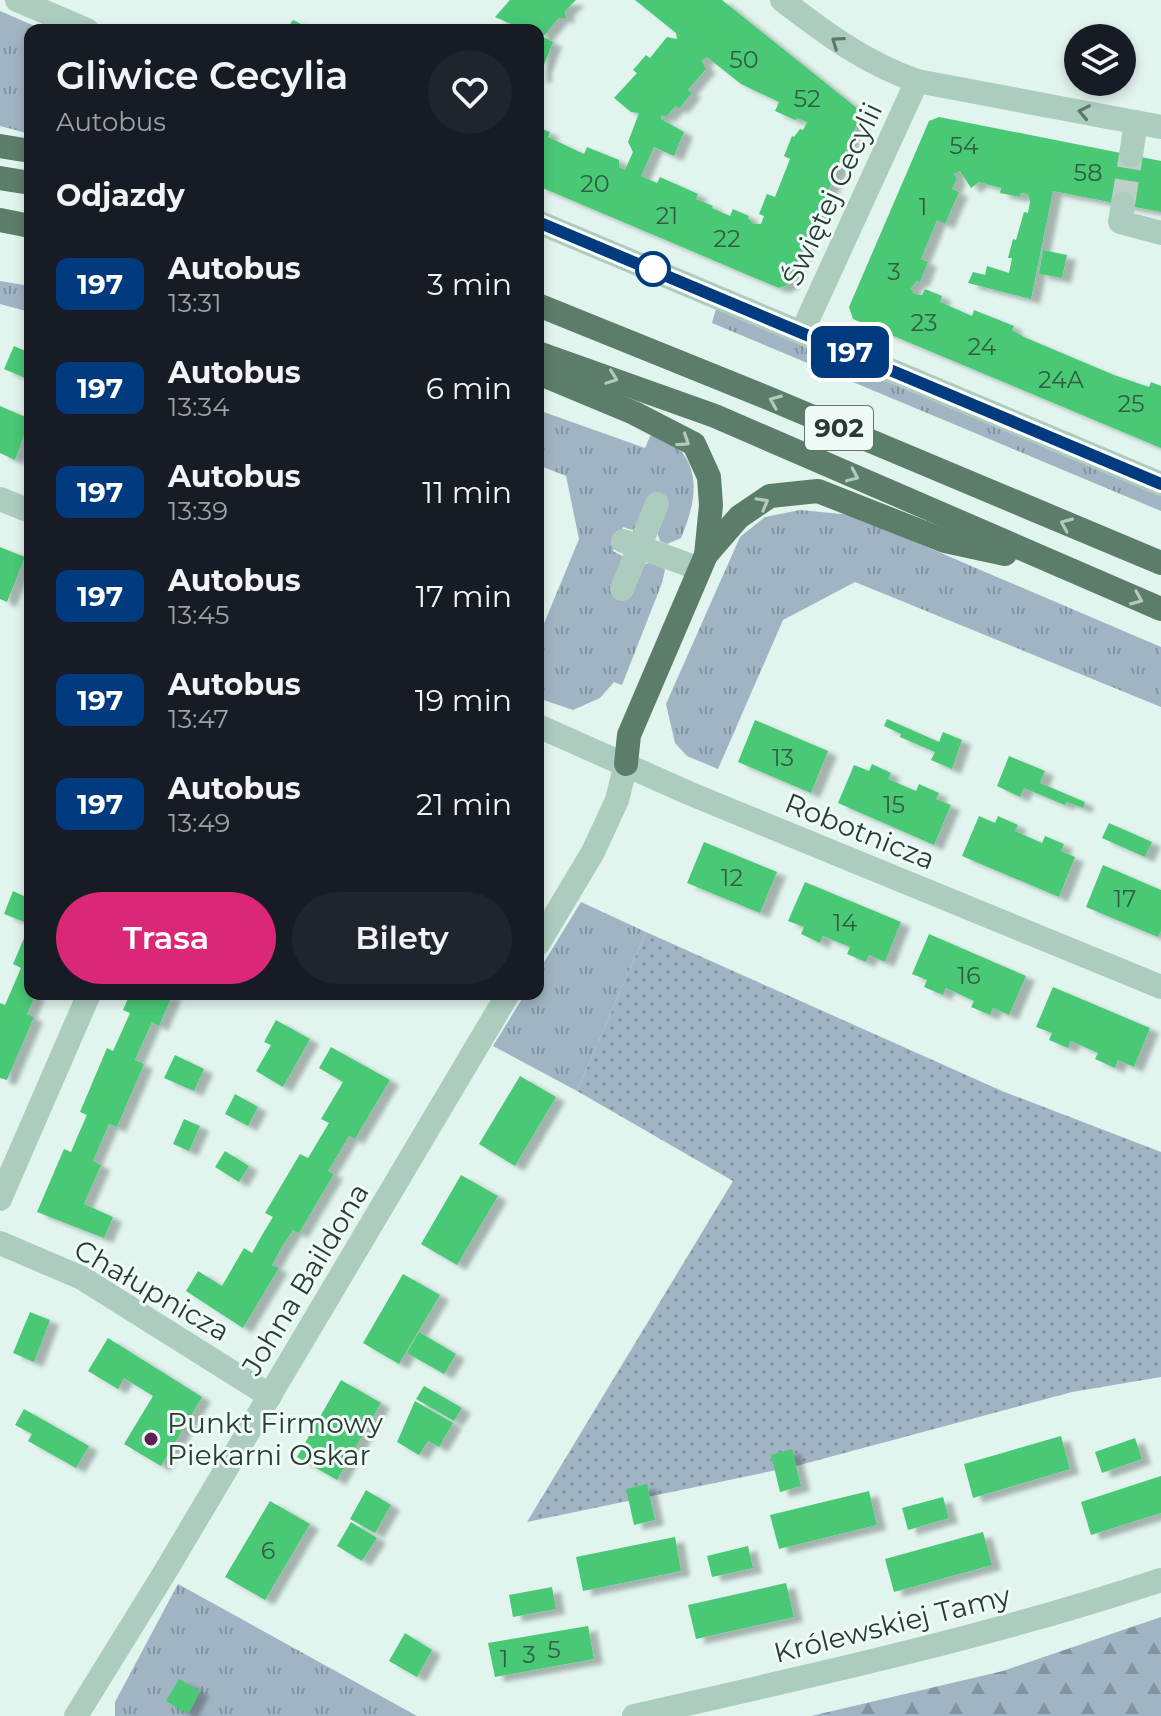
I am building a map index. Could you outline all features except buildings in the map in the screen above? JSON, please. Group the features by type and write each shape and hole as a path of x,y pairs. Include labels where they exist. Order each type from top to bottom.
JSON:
{"main road":[{"path":"0,146 24,150"},
{"path":"0,178 24,182"},
{"path":"0,220 24,225"},
{"name":"902","path":"544,307 639,344 1161,563"},
{"name":"902","path":"544,355 715,416 1161,609"},
{"path":"544,376 634,413 694,444 709,477 711,505 703,562 629,735 626,764"},
{"path":"703,562 739,517 770,496 818,491 945,541 1062,567"}],"street":[{"path":"17,0 73,24"},
{"path":"782,0 851,52 917,81 1161,127"},
{"name":"Świętej Cecylii","path":"802,332 917,81"},
{"path":"1131,155 1136,122"},
{"path":"1123,204 1120,222 1161,233"},
{"path":"544,224 1161,484"},
{"path":"0,499 24,509"},
{"path":"622,589 631,544 657,504"},
{"path":"631,544 703,562"},
{"name":"Robotnicza","path":"544,729 691,794 1161,987"},
{"path":"544,934 593,852 617,800 626,764"},
{"path":"0,1199 86,1000"},
{"name":"Johna Baildona","path":"76,1716 504,1000"},
{"name":"Chałupnicza","path":"0,1243 82,1278 270,1396"},
{"name":"Królewskiej Tamy","path":"634,1716 923,1650 1161,1580"}],"green space":[{"path":"0,11 30,24 24,24 24,132 0,126"},
{"path":"0,281 24,285 24,310 0,304"},
{"path":"716,309 1161,494 1161,511 712,323"},
{"path":"544,412 645,448 652,432 679,449 686,459 694,492 681,538 667,544 660,541 656,529 636,531 623,527 613,551 640,566 657,560 665,570 662,583 622,685 614,682 600,698 573,710 544,700 544,624 579,539 566,476 544,467"},
{"path":"800,510 852,515 1161,647 1161,707 855,582 783,620 718,769 687,756 675,743 666,704 740,537 765,517"},
{"path":"581,902 646,932 577,1091 493,1046 521,1000 544,1000 544,962"},
{"path":"646,932 1002,1091 1161,1152 1161,1377 1072,1392 796,1466 527,1522 733,1181 577,1091"},
{"path":"178,1584 417,1716 115,1716 115,1702"},
{"path":"1161,1617 1161,1716 811,1716 1003,1671"}],"tunnel":[{"path":"1123,204 1131,155"}],"bus line":[{"name":"197","path":"544,224 1161,484"}],"place":[{"name":"Punkt Firmowy Piekarni Oskar","path":"151,1439"}]}
